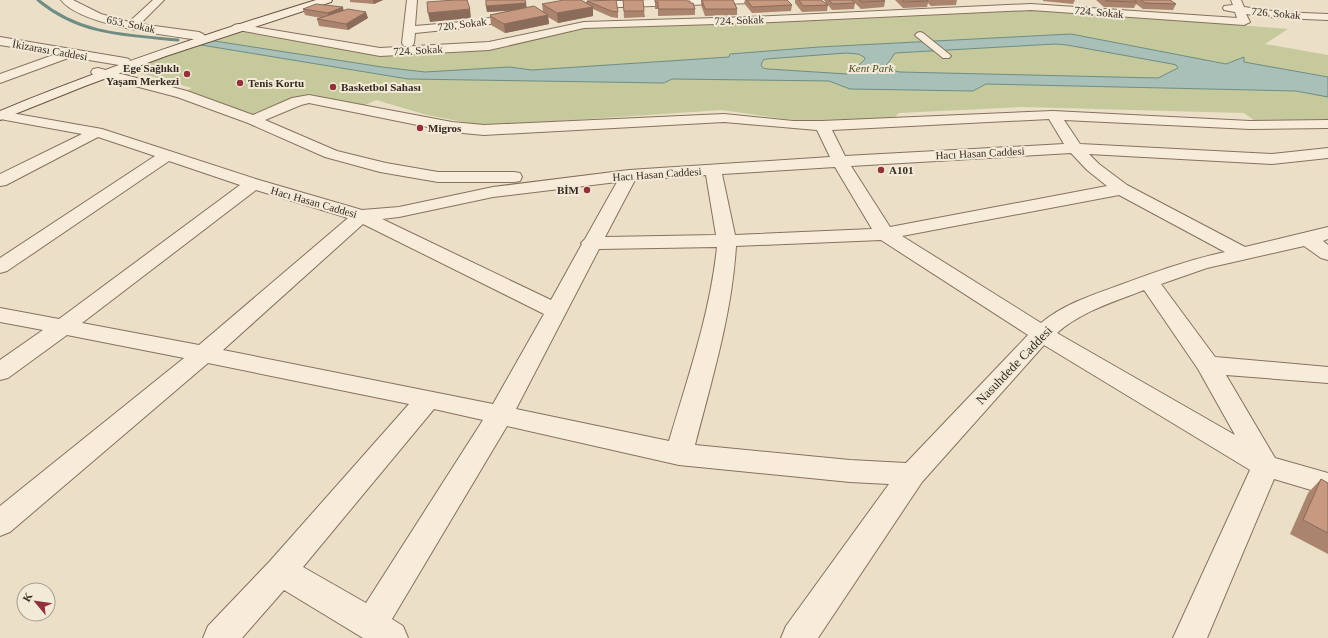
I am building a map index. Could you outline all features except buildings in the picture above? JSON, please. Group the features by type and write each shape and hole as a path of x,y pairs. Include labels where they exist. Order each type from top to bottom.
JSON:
{"street":[{"name":"653. Sokak","path":"66,0 77,7 98,16 131,26 199,36"},
{"path":"131,26 159,0"},
{"path":"1,114 102,73 235,26 316,0"},
{"path":"102,73 125,62 199,36 327,0"},
{"path":"407,50 412,0"},
{"path":"738,0 749,20"},
{"path":"577,6 754,0"},
{"path":"890,4 900,13"},
{"name":"724. Sokak","path":"235,26 380,52 489,46 584,25 749,20 1031,7 1086,6 1244,22 1238,5"},
{"name":"726. Sokak","path":"1218,7 1238,5 1279,14 1328,17"},
{"name":"720. Sokak","path":"409,30 474,24 532,13"},
{"path":"920,36 946,56"},
{"name":"İkizarası Caddesi","path":"0,41 125,62"},
{"path":"0,79 71,53"},
{"path":"102,73 182,94 253,120 331,154 386,168 438,177 494,178 629,175"},
{"path":"253,120 297,101 309,99 452,127 484,130 724,118 793,125 822,126 1053,115 1250,125 1328,124"},
{"name":"Hacı Hasan Caddesi","path":"1,114 97,132 167,154 253,184 361,216 400,212 493,192 629,175 1075,148 1272,159 1328,153"},
{"path":"1053,115 1075,148 1093,167 1121,189 1243,254"},
{"path":"822,126 840,162 884,234 1042,334 1266,466 1328,484"},
{"path":"0,181 97,132"},
{"path":"0,267 167,154"},
{"path":"1272,159 1328,163"},
{"path":"679,454 714,328 725,265 727,241 713,170"},
{"path":"281,571 381,631 500,415 591,243 629,175"},
{"path":"0,372 63,327 253,184"},
{"path":"591,243 727,241 884,234 1121,189"},
{"path":"1,521 204,354 361,216 556,311"},
{"path":"1318,236 1328,254"},
{"name":"Nasuhdede Caddesi","path":"798,638 912,474 1042,334 1060,319 1081,307 1202,263 1318,236"},
{"path":"1149,282 1208,365 1266,466"},
{"path":"0,315 428,399 679,454 850,471 912,474"},
{"path":"1208,365 1328,375"},
{"path":"220,638 281,571 428,399"},
{"path":"1190,638 1266,466"}],"green space":[{"name":"Kent Park","path":"1032,8 1288,29 1265,44 1328,55 1328,119 1255,121 1244,113 1023,107 899,113 894,118 799,121 722,110 484,126 427,115 376,100 361,107 303,95 253,115 245,114 184,92 192,88 140,73 131,76 116,73 237,30 379,54 424,52 423,55 480,51 583,27"}],"shaded area":[{"path":"1071,34 1226,64 1244,57 1244,62 1328,77 1328,97 1296,91 986,84 973,91 850,89 829,81 672,79 664,83 408,79 195,44 208,40 382,67 425,72 509,67 532,70 729,57 730,54 819,47","holes":["1055,44 1172,64 1176,65 1178,68 1158,78 900,72 889,70 886,66 895,53","846,53 858,54 865,59 851,73 847,74 768,69 763,68 761,65 763,60 766,59"]}],"waterway":[{"path":"38,0 54,12 87,27 140,37 178,40"}],"place":[{"name":"Ege Sağlıklı Yaşam Merkezi","path":"187,74"},
{"name":"Tenis Kortu","path":"240,83"},
{"name":"Basketbol Sahası","path":"333,87"},
{"name":"Migros","path":"420,128"},
{"name":"A101","path":"881,170"},
{"name":"BİM","path":"587,190"}]}
